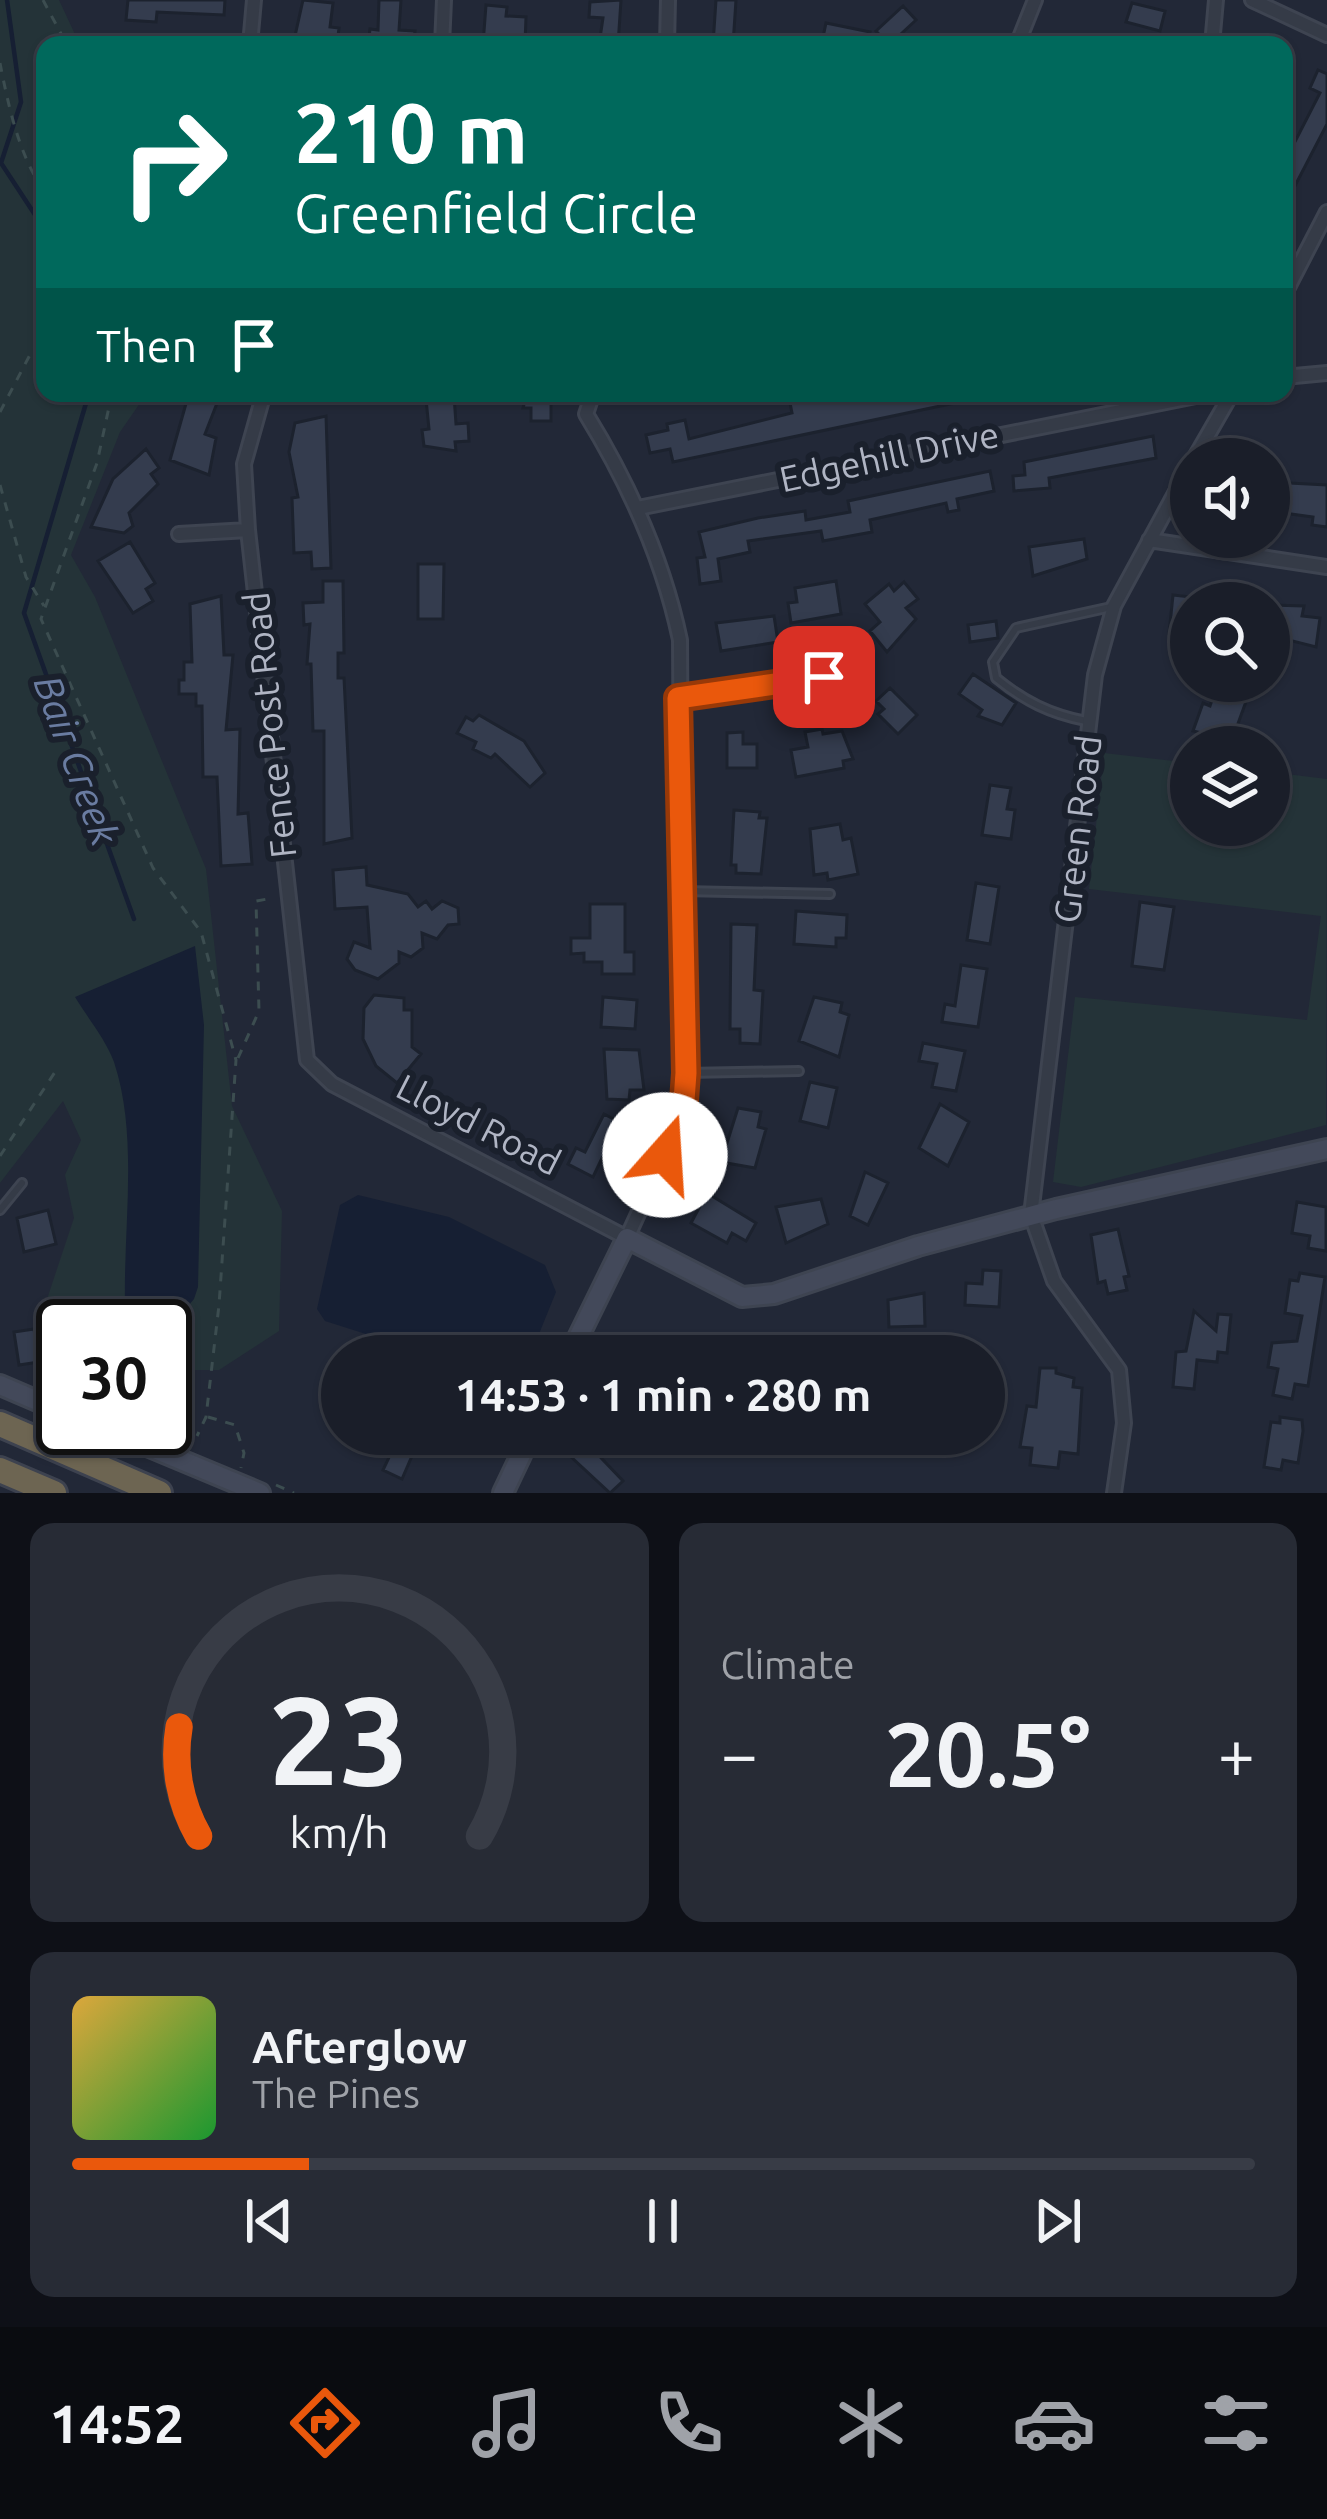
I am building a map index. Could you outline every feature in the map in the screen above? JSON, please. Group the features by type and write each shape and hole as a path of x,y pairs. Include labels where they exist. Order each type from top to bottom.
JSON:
{"highway":[{"path":"0,1424 159,1493"},
{"path":"0,1470 54,1493"}],"street":[{"path":"251,36 254,0"},
{"path":"442,36 444,0"},
{"path":"667,36 668,0"},
{"path":"1021,36 1035,0"},
{"path":"1213,36 1216,0"},
{"path":"1252,0 1327,35"},
{"path":"1293,278 1327,212"},
{"path":"1293,376 1327,373"},
{"name":"Fence Post Road","path":"261,402 244,464 248,530 307,1060"},
{"path":"579,1335 683,1114 686,1073 680,640 671,598 638,508 586,413 590,402"},
{"name":"Edgehill Drive","path":"638,508 1166,402"},
{"name":"Green Road","path":"1206,438 1227,402"},
{"name":"Green Road","path":"1031,1215 1095,675 1114,607 1170,501"},
{"path":"179,534 248,530"},
{"path":"1149,540 1327,567"},
{"path":"678,698 824,677"},
{"name":"Lloyd Road","path":"307,1060 332,1084 627,1238"},
{"path":"627,1238 742,1297 774,1294 1031,1215 1327,1149"},
{"path":"1031,1215 1054,1281 1119,1370 1124,1423 1114,1493"},
{"path":"0,1385 36,1400"},
{"path":"169,1455 260,1493"},
{"path":"510,1491 524,1455"}],"lane":[{"path":"1090,722 1047,711 1018,695 996,678 993,662 1016,628 1114,607"},
{"path":"682,891 830,894"},
{"path":"686,1073 799,1071"},
{"path":"0,1210 22,1184"}],"path":[{"path":"43,0 62,36"},
{"path":"0,63 1,88 36,178"},
{"path":"0,412 36,347"},
{"path":"110,402 97,463 41,619 153,868 201,932 236,1060 206,1417 197,1436"},
{"path":"0,485 26,577 45,608"},
{"path":"236,1060 259,1011 256,901 262,896 275,898"},
{"path":"0,1156 56,1072"},
{"path":"206,1417 235,1425 244,1453 240,1470"}],"shaded area":[{"path":"0,0 59,0 76,36 36,36 36,402 141,402 120,432 71,555 95,597 206,869 232,1106 282,1211 279,1331 219,1370 192,1370 192,1299 47,1299 74,1218 65,1175 81,1140 63,1101 0,1183"},
{"path":"1104,753 1170,761 1170,846 1290,846 1290,775 1327,779 1326,1125 1081,1187 1053,1182 1075,997 1307,1020 1321,916 1089,889"}],"water":[{"path":"195,946 204,1025 198,1287 192,1301 125,1299 128,1159 122,1093 111,1054 75,997"},
{"path":"358,1195 449,1217 545,1265 556,1292 539,1335 369,1335 325,1321 317,1309 340,1205"}],"building":[{"path":"128,0 225,0 224,15 157,12 156,22 126,20"},
{"path":"303,0 333,3 330,27 339,28 338,36 295,36"},
{"path":"379,0 401,0 399,30 415,31 414,36 369,36 370,29 378,30"},
{"path":"621,0 619,36 600,36 603,18 589,17 590,2"},
{"path":"716,0 736,0 734,36 714,36"},
{"path":"1132,3 1165,11 1160,31 1126,22"},
{"path":"486,5 507,7 506,16 526,17 525,36 484,36"},
{"path":"903,6 916,20 899,36 881,36 876,31"},
{"path":"826,23 870,32 869,36 823,36"},
{"path":"1318,70 1327,74 1327,124 1293,190 1293,146 1320,93 1310,88"},
{"path":"186,402 217,402 205,434 216,438 209,475 170,460"},
{"path":"426,402 454,402 456,424 468,423 469,441 455,442 456,451 424,446 422,430 429,429"},
{"path":"525,402 551,402 551,421 531,421 531,408 523,408"},
{"path":"790,402 959,402 673,462 670,449 650,453 646,435 685,420 689,439 792,413"},
{"path":"326,416 331,568 312,569 311,552 294,553 292,498 298,497 289,452 295,423"},
{"path":"1153,436 1156,458 1049,478 1050,488 1014,491 1013,476 1025,475 1024,462"},
{"path":"146,449 159,468 151,474 158,484 129,513 133,526 124,533 91,527 113,479"},
{"path":"990,471 994,491 957,499 959,510 948,512 946,503 870,520 872,532 823,541 821,531 748,541 750,552 718,559 721,581 700,584 697,558 705,557 699,532 805,511 806,520 850,512 848,501"},
{"path":"1290,483 1327,485 1327,527 1312,525 1313,517 1290,514"},
{"path":"1084,539 1087,559 1033,576 1029,547"},
{"path":"130,542 155,583 146,589 153,601 133,613 98,561"},
{"path":"418,564 444,564 443,619 418,619"},
{"path":"323,581 343,581 344,653 338,653 338,678 344,678 352,838 324,844 324,731 313,731 311,664 307,664 310,624 304,625 303,603 323,602"},
{"path":"836,581 841,614 791,623 788,603 797,602 795,588"},
{"path":"904,582 918,599 906,608 916,619 887,652 870,631 880,622 865,604 889,584 894,591"},
{"path":"221,596 224,655 233,655 226,730 240,729 238,814 248,813 252,864 221,866 217,777 203,777 202,706 196,706 196,694 179,694 179,680 184,680 184,662 192,662 190,604"},
{"path":"1290,606 1304,606 1302,616 1320,618 1316,647 1290,640"},
{"path":"774,616 778,642 721,651 716,623"},
{"path":"996,621 998,638 970,642 968,625"},
{"path":"973,674 1016,703 1002,725 978,716 982,710 959,694"},
{"path":"890,688 917,715 898,734 878,714 884,709 876,701"},
{"path":"1211,702 1246,702 1237,726 1195,726 1203,703 1210,706"},
{"path":"479,715 524,741 545,773 530,787 495,754 491,758 473,749 476,742 457,733 466,717 473,721"},
{"path":"822,729 823,734 842,731 853,759 843,761 844,768 796,777 791,750 808,747 805,732"},
{"path":"743,732 743,744 757,744 757,768 727,768 727,733"},
{"path":"990,785 1011,788 1007,809 1015,810 1011,839 982,835"},
{"path":"734,810 760,812 759,818 767,818 761,874 736,873 736,865 731,865"},
{"path":"840,824 843,840 851,838 858,874 828,880 827,873 814,875 810,829"},
{"path":"366,867 367,885 408,894 418,907 426,901 432,909 442,901 458,908 459,924 448,925 437,939 422,933 423,948 411,957 399,952 399,963 378,979 355,970 347,959 354,942 370,948 367,907 335,909 333,870"},
{"path":"976,883 999,887 990,944 967,940"},
{"path":"1140,902 1174,907 1164,970 1132,966"},
{"path":"590,904 625,904 625,952 634,952 634,974 602,974 602,962 584,962 584,953 571,954 571,938 590,938"},
{"path":"796,911 847,915 846,938 836,938 836,947 794,944"},
{"path":"731,924 757,925 754,990 763,991 760,1044 740,1043 740,1029 730,1029"},
{"path":"961,965 987,969 978,1027 942,1022 945,1004 955,1006"},
{"path":"374,995 404,998 404,1010 412,1010 412,1047 421,1054 397,1083 376,1066 363,1039 364,1008"},
{"path":"603,997 637,1000 635,1029 601,1027"},
{"path":"814,997 842,1003 840,1012 849,1015 839,1057 799,1041"},
{"path":"923,1043 965,1051 956,1091 932,1087 937,1064 919,1061"},
{"path":"604,1049 639,1050 644,1090 630,1090 629,1100 607,1099"},
{"path":"810,1082 837,1088 828,1128 800,1121"},
{"path":"940,1104 969,1122 948,1166 919,1148"},
{"path":"738,1108 761,1112 758,1127 766,1129 755,1168 721,1162"},
{"path":"604,1114 634,1130 616,1165 602,1158 593,1177 568,1164 576,1148 585,1152"},
{"path":"865,1172 888,1183 868,1225 850,1216"},
{"path":"707,1193 756,1223 746,1241 732,1233 727,1243 691,1223"},
{"path":"821,1199 828,1224 786,1243 776,1207"},
{"path":"1297,1202 1326,1207 1326,1251 1308,1248 1310,1236 1292,1233"},
{"path":"48,1210 56,1244 24,1252 17,1218"},
{"path":"1118,1229 1129,1276 1124,1277 1127,1290 1108,1294 1105,1281 1098,1283 1091,1235"},
{"path":"983,1270 1001,1271 999,1307 965,1305 966,1283 982,1284"},
{"path":"1300,1273 1325,1277 1308,1386 1295,1384 1292,1399 1273,1395 1278,1369 1268,1367 1272,1343 1297,1341 1302,1316 1285,1313 1290,1280 1298,1281"},
{"path":"924,1293 925,1326 889,1327 888,1300"},
{"path":"1194,1311 1216,1331 1218,1314 1231,1315 1227,1353 1218,1352 1217,1362 1197,1360 1194,1389 1173,1387 1176,1352 1186,1351"},
{"path":"34,1329 36,1362 19,1365 14,1332"},
{"path":"1040,1368 1056,1368 1056,1373 1074,1378 1073,1387 1082,1388 1078,1454 1060,1452 1058,1468 1030,1465 1032,1448 1020,1447 1027,1406 1036,1407"},
{"path":"1280,1417 1302,1420 1303,1431 1298,1463 1283,1460 1281,1470 1264,1467 1271,1422 1280,1423"},
{"path":"390,1455 412,1455 402,1479 383,1470"},
{"path":"569,1455 598,1455 623,1481 610,1493"}],"waterway":[{"name":"Bair Creek","path":"7,0 21,102 1,163 36,216"},
{"name":"Bair Creek","path":"86,402 24,613 134,919"}],"route":[{"path":"665,1155 683,1114 686,1073 678,698 824,677"}]}
